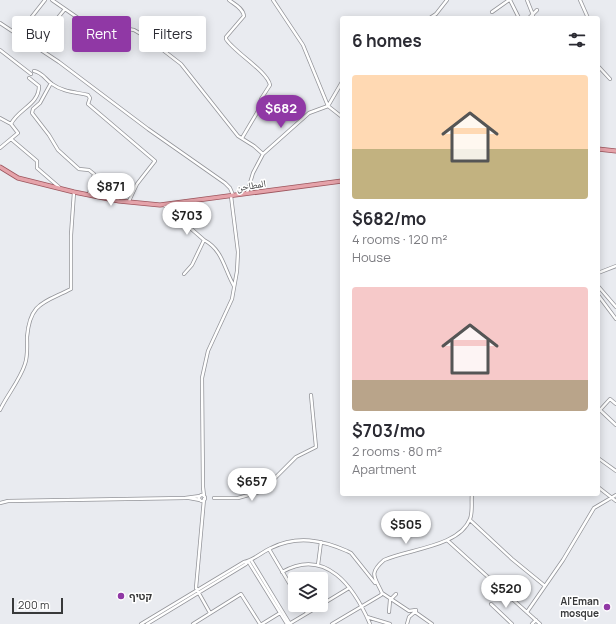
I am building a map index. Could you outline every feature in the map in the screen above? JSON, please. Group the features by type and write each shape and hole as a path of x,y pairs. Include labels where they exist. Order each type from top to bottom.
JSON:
{"main road":[{"path":"600,149 616,151"},
{"name":"المطاحن","path":"0,167 18,178 74,192 128,201 164,204 340,181"}],"street":[{"path":"32,16 45,0"},
{"path":"52,0 78,18 94,23 134,30 146,37 181,64 238,136 263,154"},
{"path":"229,0 244,12 244,16 226,38 257,69 270,85 261,99 258,111 242,138"},
{"path":"273,0 303,45 328,106 340,115"},
{"path":"433,16 447,0"},
{"path":"492,12 509,0 518,16"},
{"path":"527,0 533,16"},
{"path":"580,0 587,16"},
{"path":"59,16 65,9"},
{"path":"533,16 536,10"},
{"path":"0,23 12,31"},
{"path":"0,50 31,74"},
{"path":"42,52 59,62 230,188 238,252 235,287 228,309 208,351 202,378 203,500 196,577 198,592 210,613"},
{"path":"600,68 610,79"},
{"path":"34,71 40,73 51,83 63,90 88,96 90,98 88,104 155,161 137,184 128,201"},
{"path":"11,124 15,118 36,98 39,86 29,78"},
{"path":"51,83 40,102 33,109 32,113 50,134 58,150 79,169 89,170 94,174 89,194"},
{"path":"247,193 253,172 263,154 310,113 328,106 340,85"},
{"path":"0,118 11,124 18,133 0,148"},
{"path":"11,139 37,161 37,168 59,188"},
{"path":"0,410 25,364 28,326 32,315 37,307 44,301 71,289 71,235 74,192"},
{"path":"164,204 219,252 235,287"},
{"path":"184,274 192,265 204,240"},
{"path":"600,272 616,266"},
{"path":"600,288 616,307"},
{"path":"600,299 616,319"},
{"path":"214,498 238,498 259,492 296,457 316,447 311,395"},
{"path":"600,408 610,400 616,404"},
{"path":"600,410 616,425"},
{"path":"600,459 616,471"},
{"path":"200,495 203,487"},
{"path":"600,489 616,501"},
{"path":"185,498 200,495"},
{"path":"200,495 203,500"},
{"path":"200,495 203,500"},
{"path":"527,612 594,508 616,495"},
{"path":"376,583 374,578 375,570 384,560 447,540 460,531 470,520 472,496"},
{"path":"0,502 8,500 185,498 203,500"},
{"path":"470,520 512,560 545,586"},
{"path":"148,624 268,549 288,542 306,540 321,542 350,553 376,583 382,593 409,611 416,610 415,612 432,624"},
{"path":"447,540 540,624"},
{"path":"318,565 321,542"},
{"path":"268,549 288,582"},
{"path":"250,560 280,613 289,624"},
{"path":"250,560 289,624"},
{"path":"282,572 302,563 318,565 337,574 349,588 370,624"},
{"path":"328,601 349,588"},
{"path":"141,624 198,592"},
{"path":"333,624 382,593"},
{"path":"193,624 241,594 261,624 280,613"},
{"path":"389,612 391,598 396,594"},
{"path":"491,604 512,624"},
{"path":"407,624 409,617 415,612"},
{"path":"289,624 307,613"},
{"path":"367,617 390,624"},
{"path":"532,624 536,620"}],"place":[{"name":"קטיף","path":"121,596"},
{"name":"Al'Eman mosque","path":"607,607"}]}
